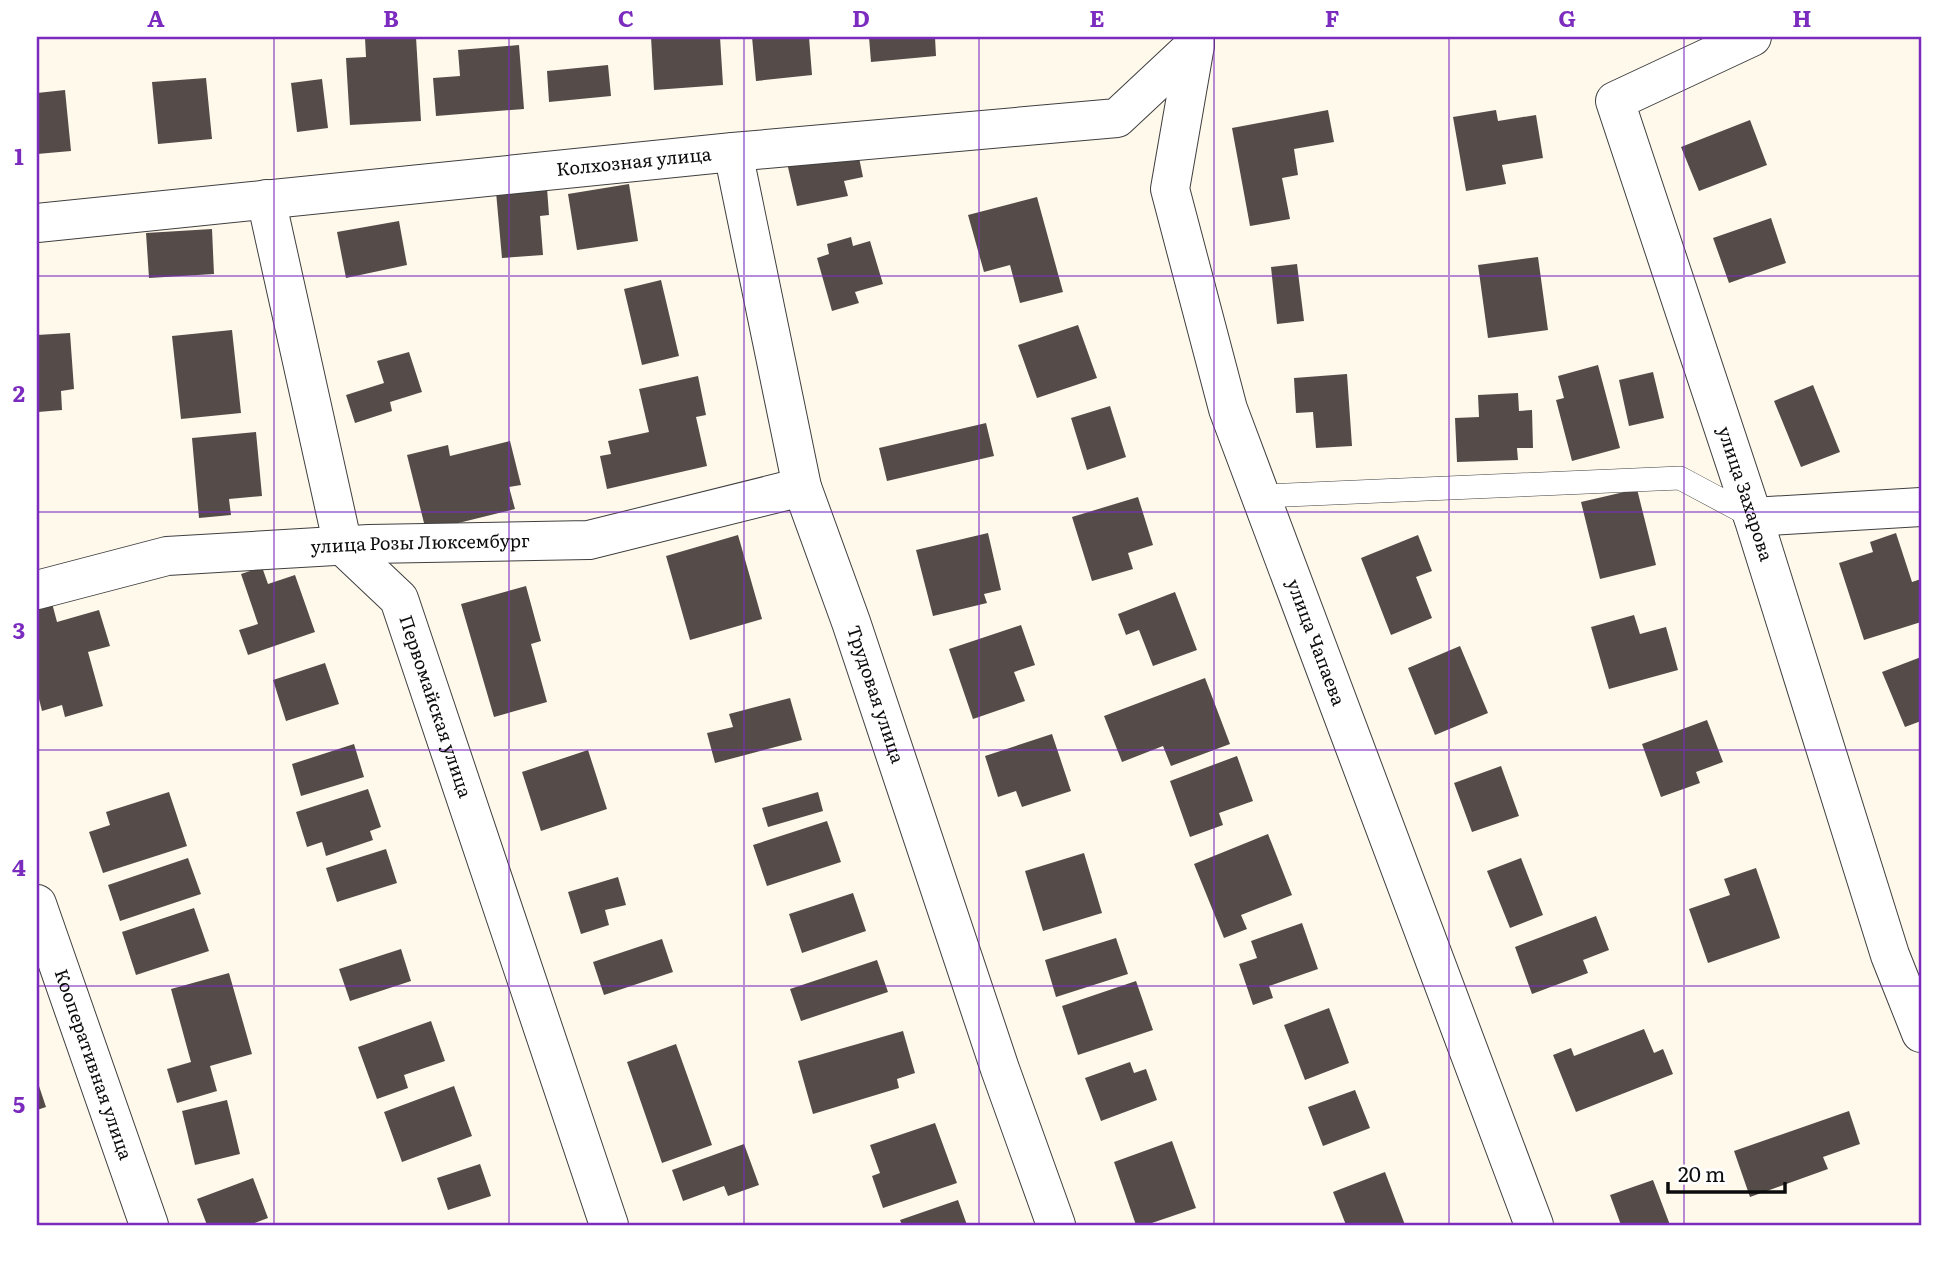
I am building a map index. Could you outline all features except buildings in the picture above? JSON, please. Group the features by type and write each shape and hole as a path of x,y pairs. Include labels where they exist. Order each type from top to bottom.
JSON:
{"street":[{"name":"улица Захарова","path":"1752,37 1615,101 1752,517 1891,955 1921,1033"},
{"name":"Колхозная улица","path":"37,223 733,152 1117,118 1195,41"},
{"name":"улица Чапаева","path":"1195,41 1170,189 1228,409 1534,1225"},
{"name":"Трудовая улица","path":"733,152 802,487 851,622 1000,1069 1056,1225"},
{"path":"266,199 343,546"},
{"name":"улица Розы Люксембург","path":"37,590 167,556 343,546 589,540 802,487"},
{"path":"1752,517 1921,507"},
{"name":"Первомайская улица","path":"343,546 399,599 609,1225"},
{"name":"Кооперативная улица","path":"37,904 149,1225"}],"lane":[{"path":"1262,496 1680,478 1752,517"}]}
